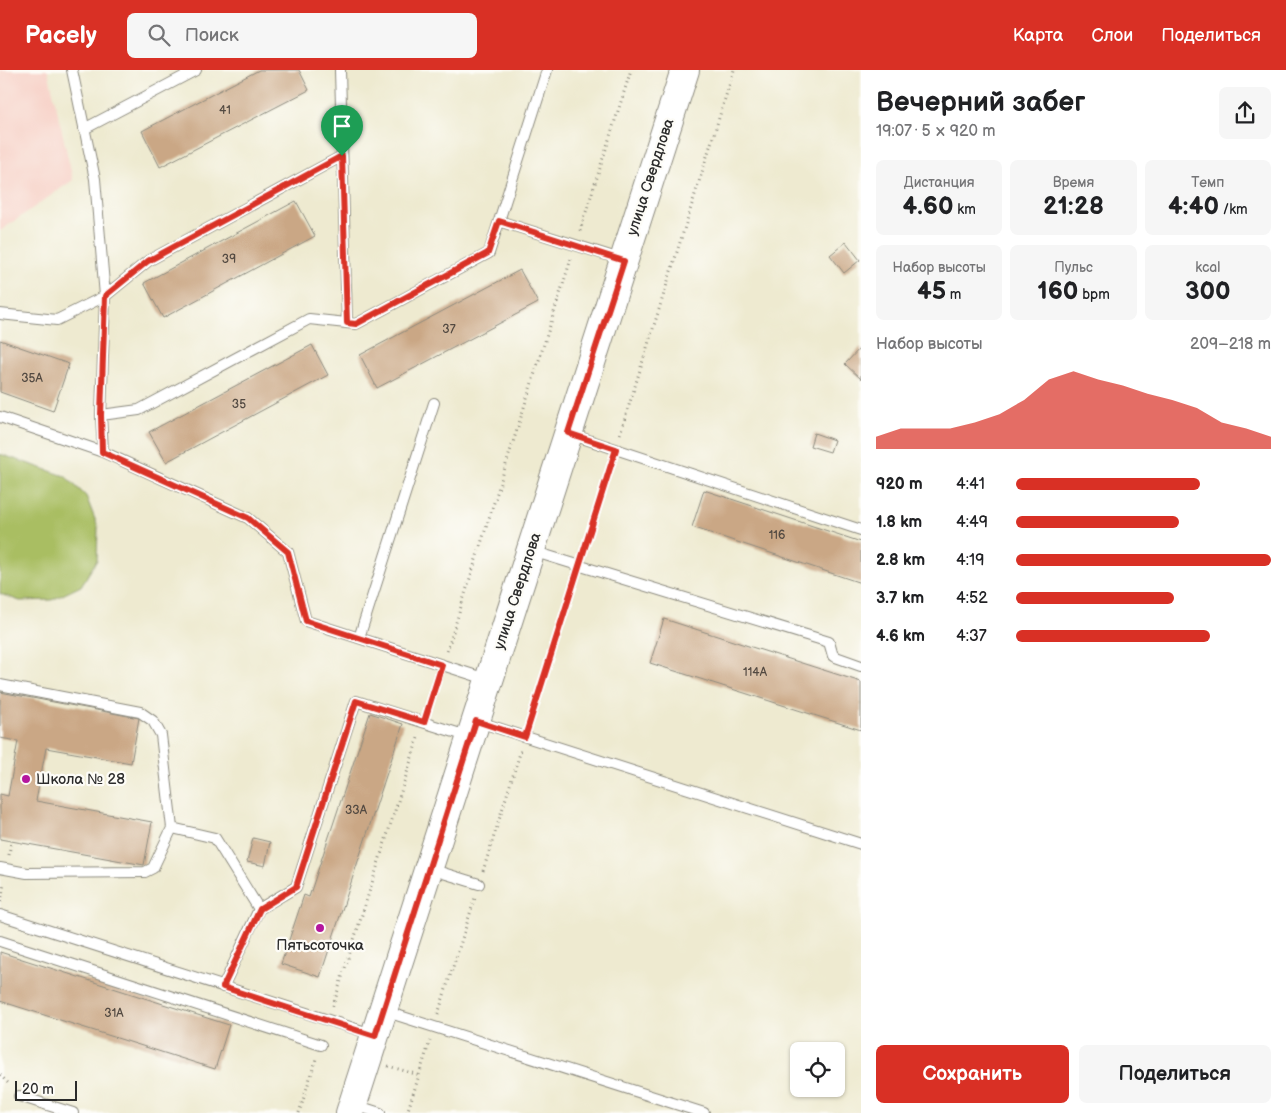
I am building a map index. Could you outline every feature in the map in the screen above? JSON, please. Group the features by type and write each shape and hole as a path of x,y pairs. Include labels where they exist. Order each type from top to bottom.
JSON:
{"main road":[{"name":"улица Свердлова","path":"352,1109 685,70"}],"lane":[{"path":"72,70 95,179 105,296 101,415 102,452"},
{"path":"84,129 196,70"},
{"path":"340,70 347,323"},
{"path":"101,415 139,410 310,319 356,324 488,253 547,70"},
{"path":"0,314 57,320 105,296 148,261 342,156"},
{"path":"499,221 624,261"},
{"path":"359,638 434,403"},
{"path":"0,417 102,452 248,518 288,552 306,621 489,680"},
{"path":"568,433 861,530"},
{"path":"531,551 829,642 833,656 861,666"},
{"path":"0,685 140,712 153,721 161,735 172,828 153,868 145,872 27,873 0,868"},
{"path":"223,987 260,909 296,887 356,701 424,722 525,737 861,844"},
{"path":"172,828 215,838 260,909"},
{"path":"429,868 479,884"},
{"path":"0,915 329,1020 434,1027 704,1113"},
{"path":"0,941 321,1044"},
{"path":"19,1096 73,1113"},
{"path":"352,1109 380,1113"}],"path":[{"path":"329,1020 632,70"},
{"path":"407,1113 734,70"},
{"path":"299,1113 321,1044"}],"shaded area":[{"path":"0,70 48,70 73,180 0,231"}],"green space":[{"path":"0,454 65,476 86,496 98,527 97,560 81,586 52,600 20,601 0,594"}],"building":[{"path":"259,70 299,70 309,90 160,167 142,131"},
{"path":"296,201 315,236 163,318 144,283"},
{"path":"846,242 860,260 844,273 830,255"},
{"path":"520,270 538,303 377,388 360,355"},
{"path":"0,340 69,364 53,411 0,392"},
{"path":"312,345 328,375 166,462 149,432"},
{"path":"861,347 861,379 845,364"},
{"path":"814,433 834,440 830,452 810,446"},
{"path":"704,490 861,542 861,583 692,527"},
{"path":"664,619 861,682 861,730 650,663"},
{"name":"Школа № 28","path":"0,692 139,718 131,763 46,748 36,801 152,822 144,865 0,839 0,794 8,796 18,741 0,738"},
{"path":"370,713 403,724 320,977 281,964 304,895 309,897"},
{"path":"253,838 270,842 265,866 247,862"},
{"path":"0,952 229,1025 215,1069 0,1001"}],"place":[{"name":"Школа № 28","path":"26,779"},
{"name":"Пятьсоточка","path":"320,928"}],"route":[{"path":"342,156 347,323 356,324 488,253 499,221 624,261 568,433 616,449 525,737 476,721 375,1036 223,987 260,909 296,887 356,701 424,722 442,665 306,621 288,552 248,518 102,452 101,415 105,296 148,261 342,156"}]}
